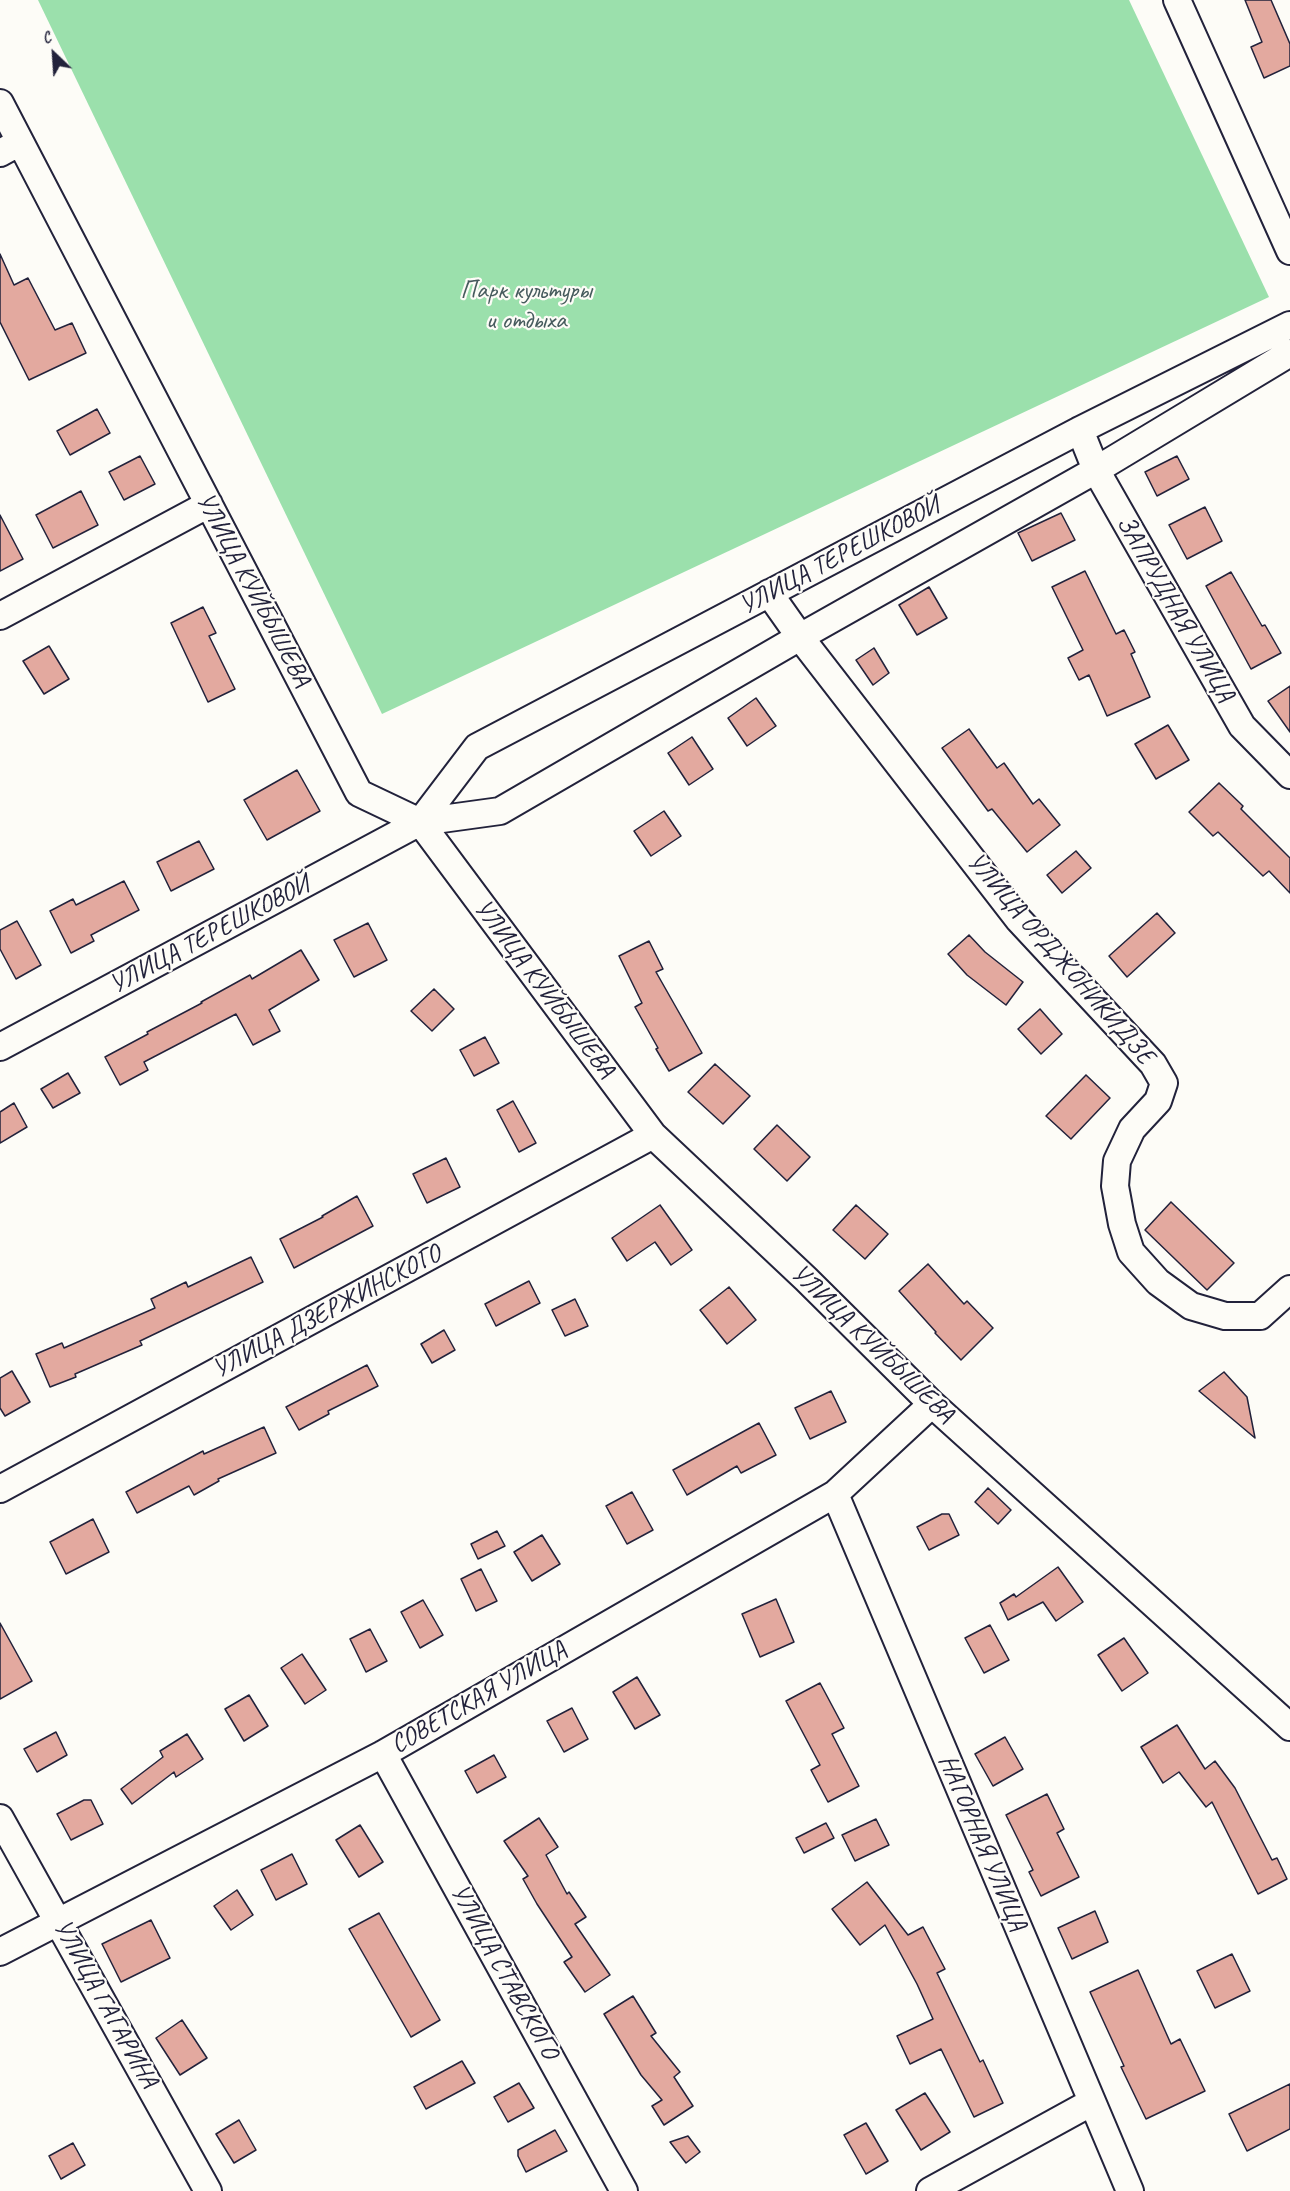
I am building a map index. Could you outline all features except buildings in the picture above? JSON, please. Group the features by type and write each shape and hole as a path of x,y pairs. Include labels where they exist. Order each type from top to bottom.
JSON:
{"street":[{"path":"1177,0 1290,251"},
{"name":"УЛИЦА КУЙБЫШЕВА","path":"0,103 10,147 209,504 359,793 420,822 653,1135 806,1279 932,1404 1290,1726"},
{"name":"УЛИЦА ТЕРЕШКОВОЙ","path":"420,822 477,747 1080,430 1290,325"},
{"name":"УЛИЦА ТЕРЕШКОВОЙ","path":"0,1047 420,822 500,811 800,637 1096,470 1290,353"},
{"name":"ЗАПРУДНАЯ УЛИЦА","path":"1080,430 1096,470 1242,726 1290,775"},
{"path":"0,616 209,504"},
{"name":"УЛИЦА ОРДЖОНИКИДЗЕ","path":"770,593 800,637 1019,920 1154,1064 1164,1083 1158,1101 1132,1129 1117,1161 1115,1186 1122,1224 1131,1252 1158,1282 1191,1306 1225,1316 1260,1316 1290,1289"},
{"name":"УЛИЦА ДЗЕРЖИНСКОГО","path":"0,1489 653,1135"},
{"name":"СОВЕТСКАЯ УЛИЦА","path":"0,1952 383,1754 835,1494 932,1404"},
{"name":"НАГОРНАЯ УЛИЦА","path":"835,1494 1130,2191"},
{"name":"УЛИЦА СТАВСКОГО","path":"383,1754 624,2191"},
{"name":"УЛИЦА ГАГАРИНА","path":"0,1818 208,2191"},
{"path":"930,2191 1092,2102"}],"green space":[{"name":"Парк культуры и отдыха","path":"38,0 1129,0 1269,297 382,714"}]}
